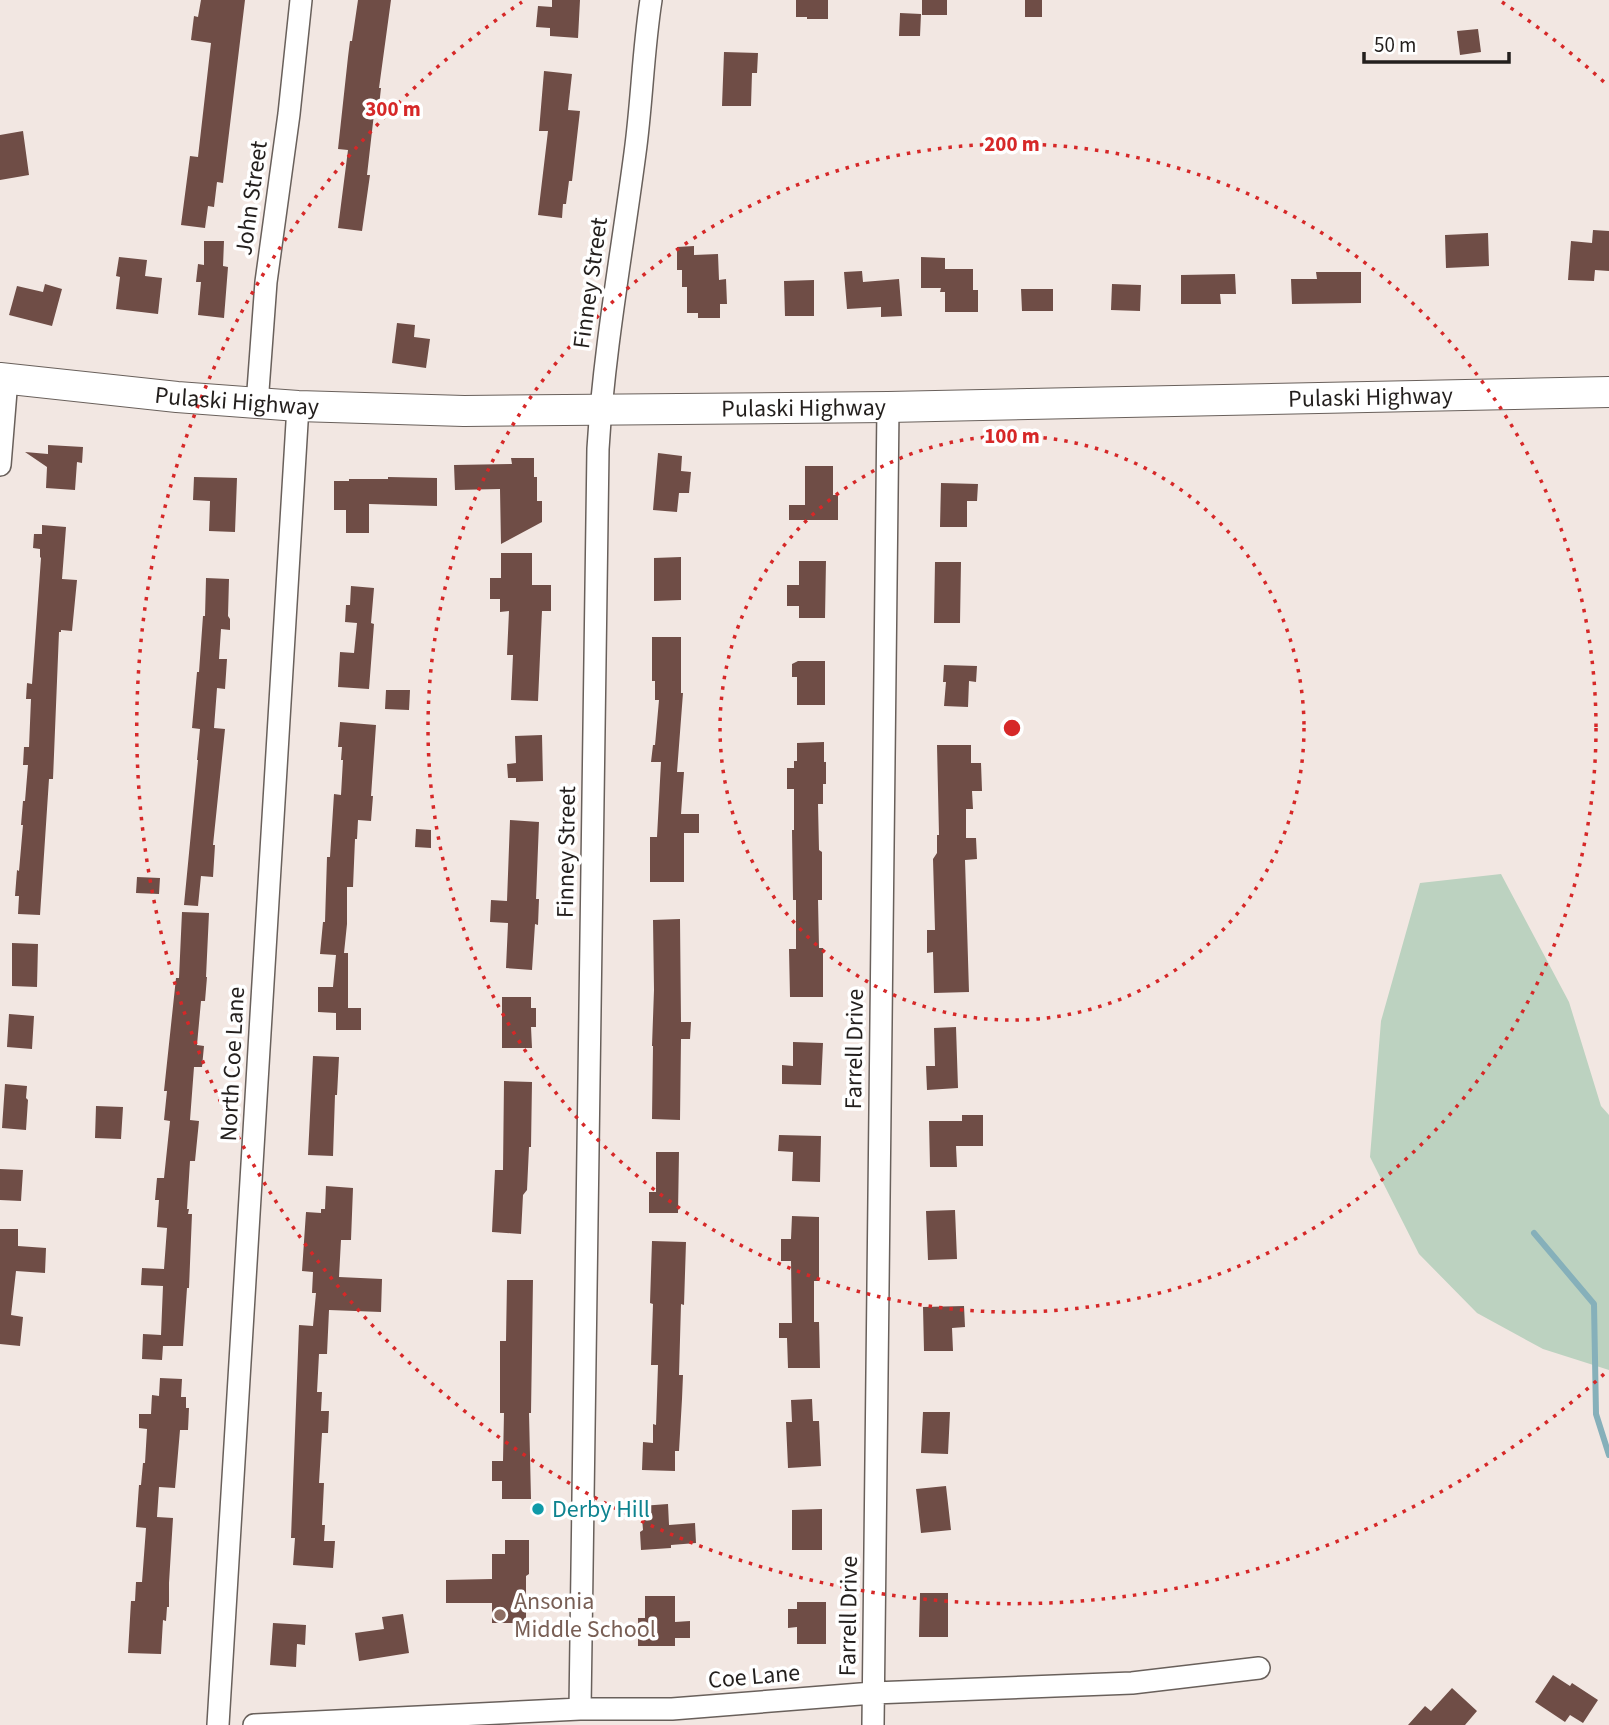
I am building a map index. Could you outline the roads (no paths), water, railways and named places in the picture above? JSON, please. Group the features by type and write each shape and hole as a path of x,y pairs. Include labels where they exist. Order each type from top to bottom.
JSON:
{"main road":[{"name":"Pulaski Highway","path":"4,379 298,407 464,411 888,407 1609,392"}],"street":[{"name":"John Street","path":"257,404 266,282 289,114 301,0"},
{"name":"Finney Street","path":"580,1709 598,476 601,410 635,150 651,0"},
{"path":"0,465 4,379"},
{"name":"North Coe Lane","path":"218,1725 298,407"},
{"name":"Farrell Drive","path":"873,1725 888,407"},
{"name":"Coe Lane","path":"254,1725 363,1722 580,1709 672,1709 873,1693 1132,1683 1259,1668"}],"waterway":[{"path":"1534,1233 1594,1304 1596,1414 1609,1455"}],"place":[{"name":"Derby Hill","path":"538,1509"},
{"name":"Ansonia Middle School","path":"500,1615"}]}
